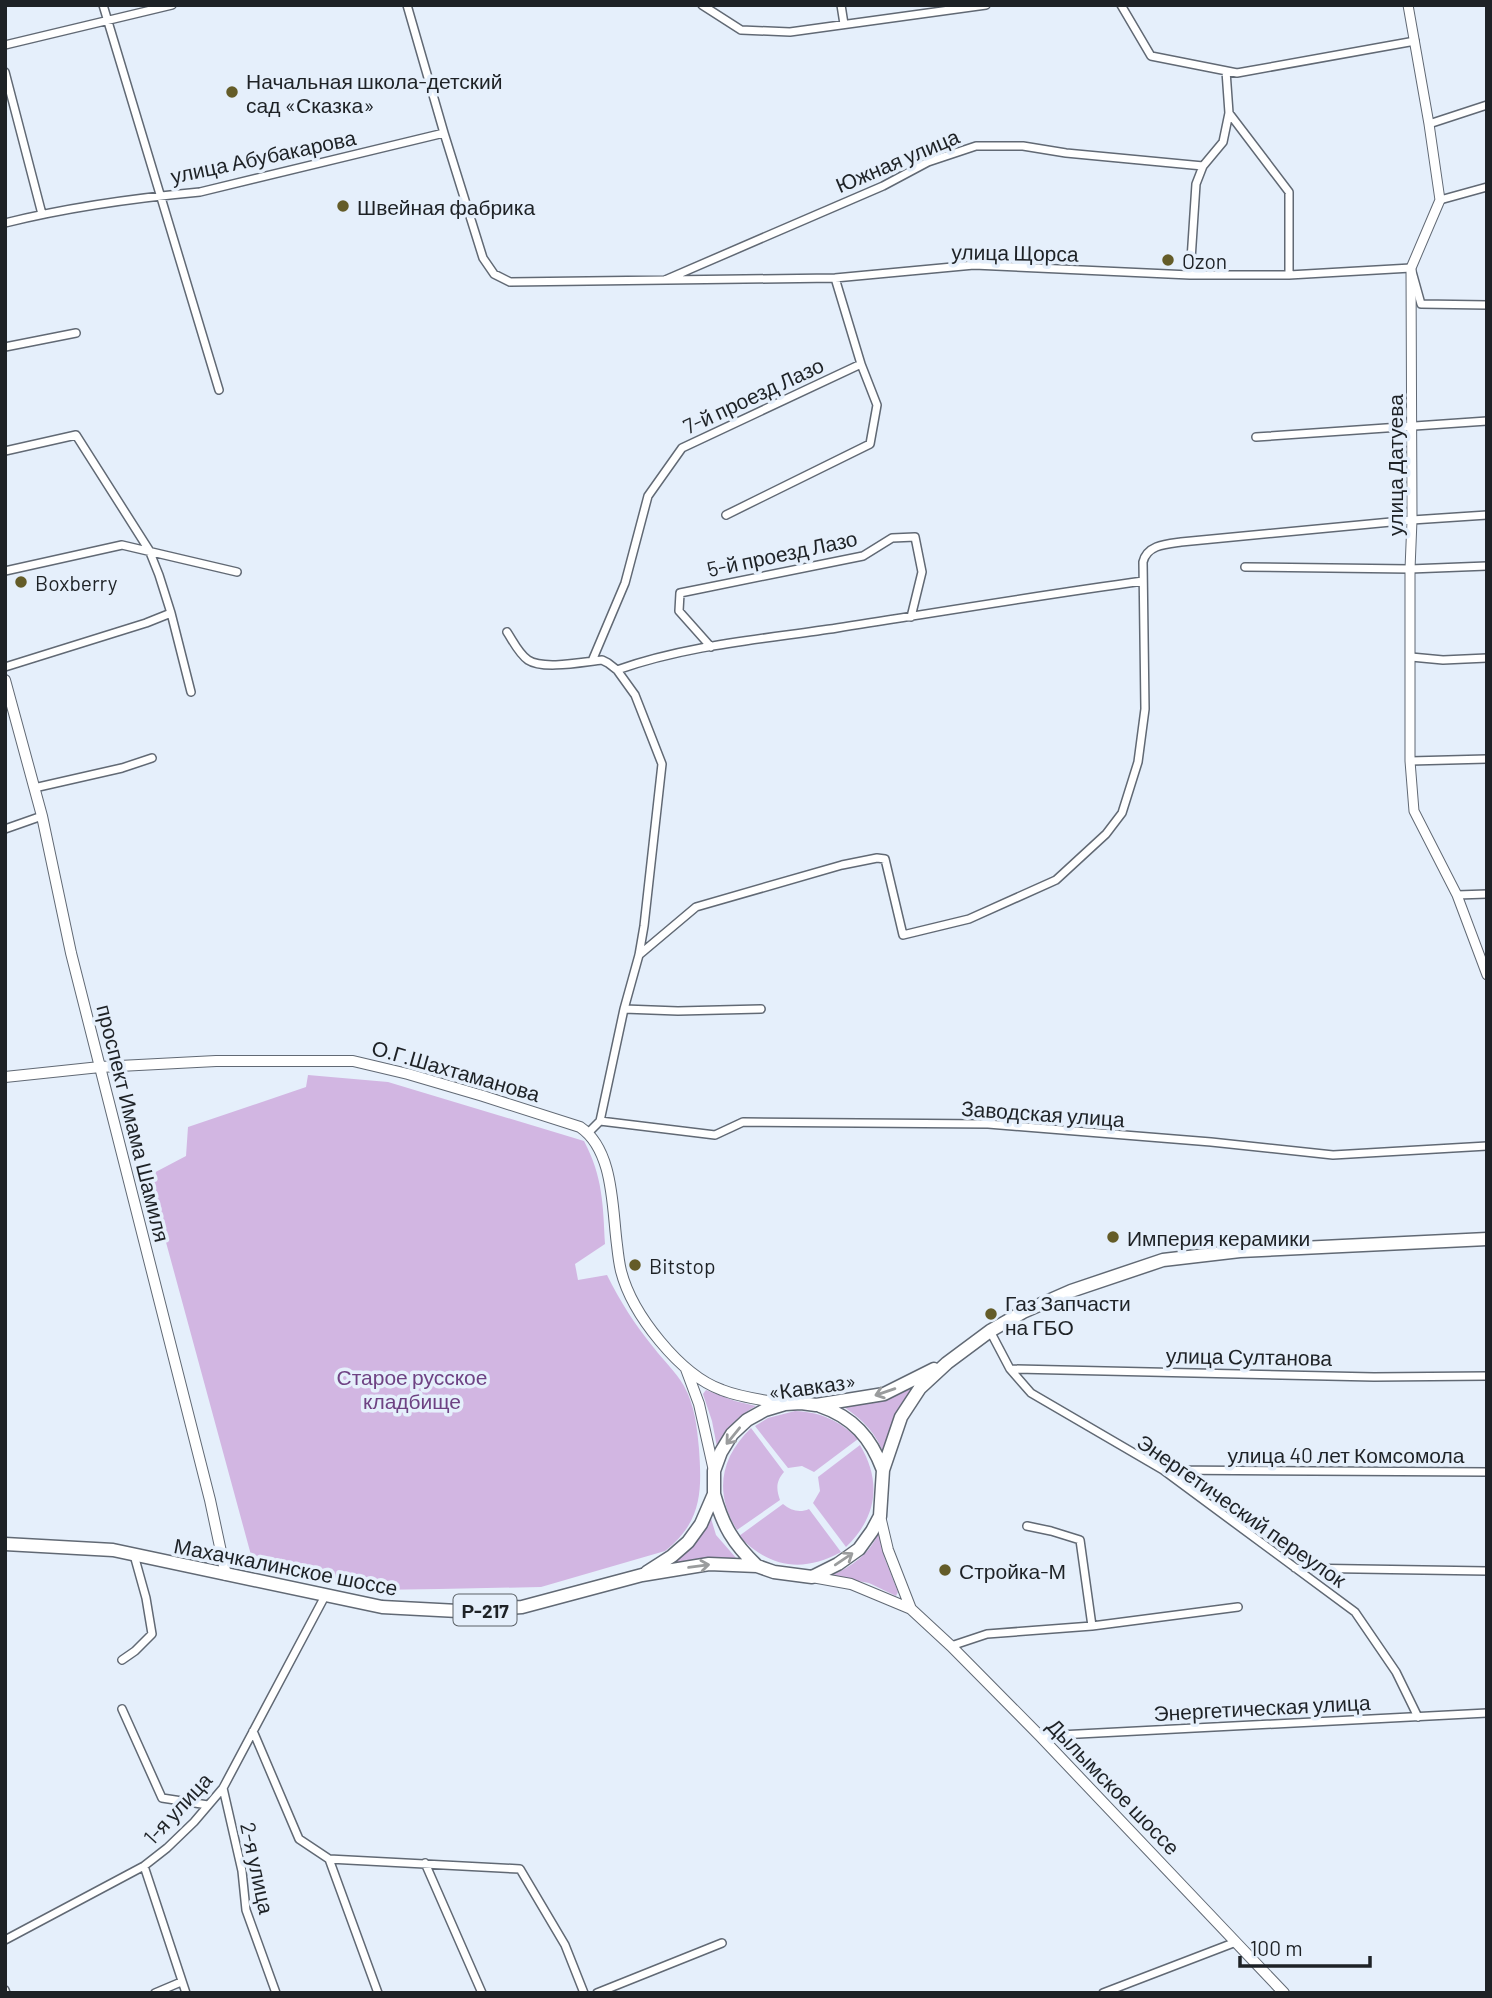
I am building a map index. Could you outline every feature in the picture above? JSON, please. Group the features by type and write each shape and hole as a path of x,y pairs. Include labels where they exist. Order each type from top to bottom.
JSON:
{"highway":[{"name":"Р-217","path":"812,1577 838,1564 859,1549 880,1516 883,1470 901,1417 920,1388 947,1363 990,1331 1023,1312 1071,1291 1163,1260 1240,1251 1487,1240"},
{"name":"«Кавказ»","path":"642,1575 673,1556 701,1524 714,1494 714,1471 721,1452 732,1434 747,1420 765,1410 785,1404 816,1405 884,1394 947,1363"},
{"name":"Р-217","path":"816,1405 835,1411 852,1422 866,1436 877,1453 883,1470"},
{"name":"Р-217","path":"714,1494 721,1519 731,1537 757,1566"},
{"name":"Махачкалинское шоссе","path":"5,1544 113,1550 325,1597 382,1607 458,1611 522,1607 642,1575 709,1564 757,1566 774,1572 812,1577"}],"main road":[{"name":"проспект Имама Шамиля","path":"5,680 42,817 71,954 210,1500 226,1574"},
{"name":"О.Г.Шахтаманова","path":"5,1077 100,1067 216,1061 353,1061 483,1096 580,1127 588,1133"},
{"path":"588,1133 600,1150 611,1188 621,1273 636,1306 657,1337 685,1369"},
{"name":"Р-217","path":"685,1369 721,1390 785,1404"},
{"name":"Р-217","path":"685,1369 699,1404 714,1471"},
{"name":"Р-217","path":"880,1516 888,1550 911,1609"},
{"name":"Р-217","path":"812,1577 850,1584 911,1609"},
{"name":"Дылымское шоссе","path":"911,1609 1040,1736 1284,1993"}],"street":[{"path":"103,5 219,390"},
{"path":"5,45 172,5"},
{"path":"408,5 444,133"},
{"path":"702,5 741,30 790,32 986,5"},
{"path":"841,5 844,24"},
{"path":"1121,5 1151,55 1237,73 1415,41"},
{"path":"1408,5 1440,200 1487,187"},
{"path":"1190,275 1196,184 1203,166 1223,142 1228,113 1226,71"},
{"path":"5,72 42,214"},
{"path":"1429,124 1487,105"},
{"path":"1228,113 1289,192 1289,275"},
{"name":"улица Абубакарова","path":"5,223 42,214 200,192 444,133"},
{"name":"улица Щорса","path":"444,133 483,258 494,274 510,282 835,278 974,265 1190,275 1289,275 1411,268"},
{"name":"Южная улица","path":"662,281 883,186 928,162 976,146 1023,146 1066,153 1203,166"},
{"name":"улица Датуева","path":"1440,200 1411,268 1410,761 1414,811 1457,895 1487,975"},
{"path":"1411,268 1421,304 1487,305"},
{"path":"726,515 870,444 877,405 835,278"},
{"path":"5,347 76,333"},
{"name":"7-й проезд Лазо","path":"592,661 625,583 648,496 682,447 861,363"},
{"path":"1256,437 1487,421"},
{"path":"5,451 75,435 149,550 171,613 191,692"},
{"path":"639,955 696,907 842,865 877,858 885,859 903,935 969,919 1056,880 1106,834 1122,813 1138,762 1145,709 1143,562 1147,552 1181,542 1487,515"},
{"name":"5-й проезд Лазо","path":"711,647 679,611 680,593 863,556 892,538 915,537 922,572 911,617"},
{"path":"5,571 122,545 237,572"},
{"path":"1245,567 1410,569 1487,566"},
{"path":"617,670 649,659 711,647 1143,581"},
{"path":"5,667 171,613"},
{"path":"507,632 524,657 531,662 548,665 601,660 617,670 635,695 662,764 639,955 624,1009 600,1121 588,1133"},
{"path":"1412,657 1443,660 1487,658"},
{"path":"34,789 152,758"},
{"path":"1410,761 1487,759"},
{"path":"5,829 42,817"},
{"path":"1457,895 1487,894"},
{"path":"624,1009 761,1009"},
{"name":"Заводская улица","path":"600,1121 715,1135 743,1122 988,1124 1333,1155 1487,1146"},
{"name":"Энергетический переулок","path":"990,1331 1010,1369 1031,1393 1163,1470 1355,1612 1396,1672 1418,1717"},
{"name":"улица Султанова","path":"1010,1369 1374,1377 1487,1376"},
{"name":"улица 40 лет Комсомола","path":"1163,1470 1487,1472"},
{"path":"1027,1527 1080,1540 1092,1626"},
{"path":"122,1660 152,1634 146,1598 134,1555"},
{"path":"1296,1569 1487,1571"},
{"name":"1-я улица","path":"5,1940 144,1866 167,1848 208,1805 223,1788 325,1597"},
{"path":"951,1646 988,1634 1092,1626 1238,1607"},
{"path":"122,1709 162,1798 208,1805"},
{"name":"Энергетическая улица","path":"1040,1736 1487,1713"},
{"path":"253,1731 299,1839 329,1859 520,1869 565,1945 584,1993"},
{"name":"2-я улица","path":"223,1788 242,1871 246,1910 276,1993"},
{"path":"329,1859 378,1993"},
{"path":"425,1863 482,1993"},
{"path":"144,1866 186,1993"},
{"path":"597,1993 722,1942"},
{"path":"1103,1993 1236,1942"},
{"path":"155,1993 181,1982"}],"green space":[{"name":"Старое русское кладбище","path":"308,1075 388,1082 584,1141 598,1179 605,1244 575,1264 578,1280 607,1275 634,1322 684,1386 695,1417 700,1464 697,1505 686,1529 665,1551 541,1587 372,1590 251,1555 148,1176 186,1156 188,1127 306,1087"},
{"path":"916,1384 896,1414 884,1455 868,1428 844,1407 884,1399"},
{"path":"706,1390 756,1406 733,1423 717,1447 703,1394"},
{"path":"795,1411 830,1419 858,1439 814,1472 802,1466 788,1468 755,1426 768,1418"},
{"path":"751,1428 784,1472 778,1485 780,1500 737,1530 725,1503 724,1476 732,1451"},
{"path":"860,1445 871,1472 873,1499 864,1524 846,1547 813,1503 820,1491 818,1477"},
{"path":"783,1504 796,1511 809,1509 841,1552 813,1563 787,1564 762,1555 739,1536"},
{"path":"710,1515 716,1535 737,1559 715,1558 671,1565 692,1545"},
{"path":"879,1532 885,1559 898,1592 896,1596 869,1583 831,1576 860,1558 871,1547"}],"place":[{"name":"Начальная школа-детский сад «Сказка»","path":"232,92"},
{"name":"Швейная фабрика","path":"343,206"},
{"name":"Ozon","path":"1168,260"},
{"name":"Boxberry","path":"21,582"},
{"name":"Империя керамики","path":"1113,1237"},
{"name":"Bitstop","path":"635,1265"},
{"name":"Газ Запчасти на ГБО","path":"991,1314"},
{"name":"Стройка-М","path":"945,1570"}]}
